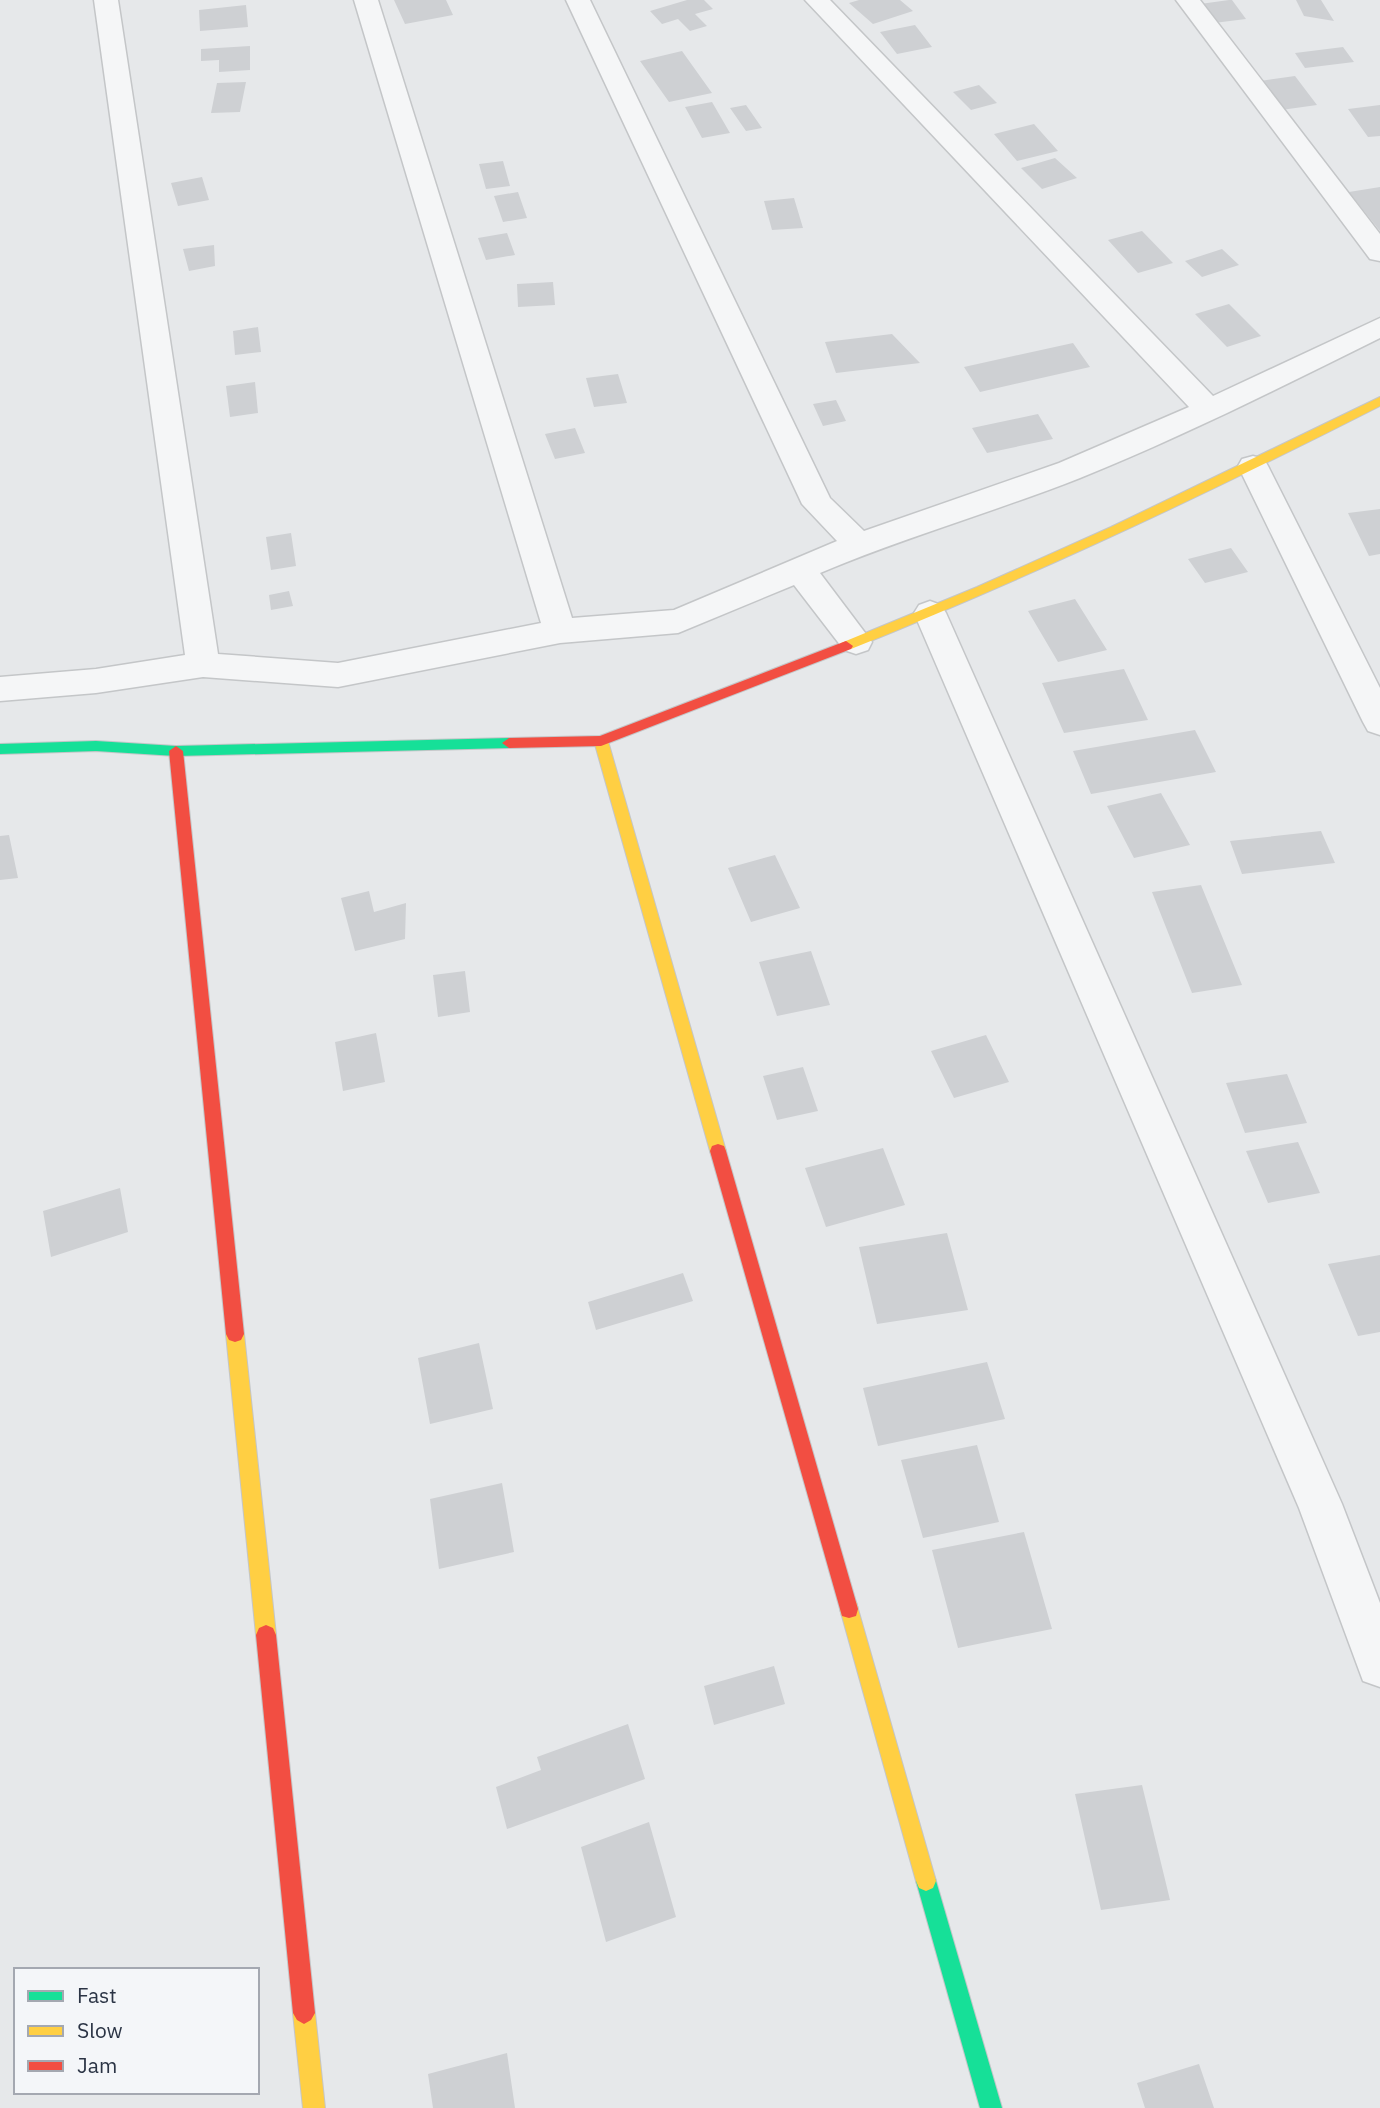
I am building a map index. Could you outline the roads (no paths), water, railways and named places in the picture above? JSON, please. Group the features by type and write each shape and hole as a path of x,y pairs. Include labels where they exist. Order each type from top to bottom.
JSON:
{"street":[{"path":"106,0 203,665"},
{"path":"366,0 561,631"},
{"path":"579,0 817,505 859,544"},
{"path":"817,0 1209,410"},
{"path":"1188,0 1380,253"},
{"path":"0,689 96,681 203,665 338,675 561,631 678,621 859,544 954,513 1070,470 1209,410 1380,327"},
{"path":"0,749 96,746 176,751 601,741 930,613 1252,467 1380,401"},
{"path":"1252,467 1380,722"},
{"path":"799,569 856,642"},
{"path":"930,613 1320,1504 1380,1664"},
{"path":"601,741 991,2108"},
{"path":"176,751 314,2108"}]}
